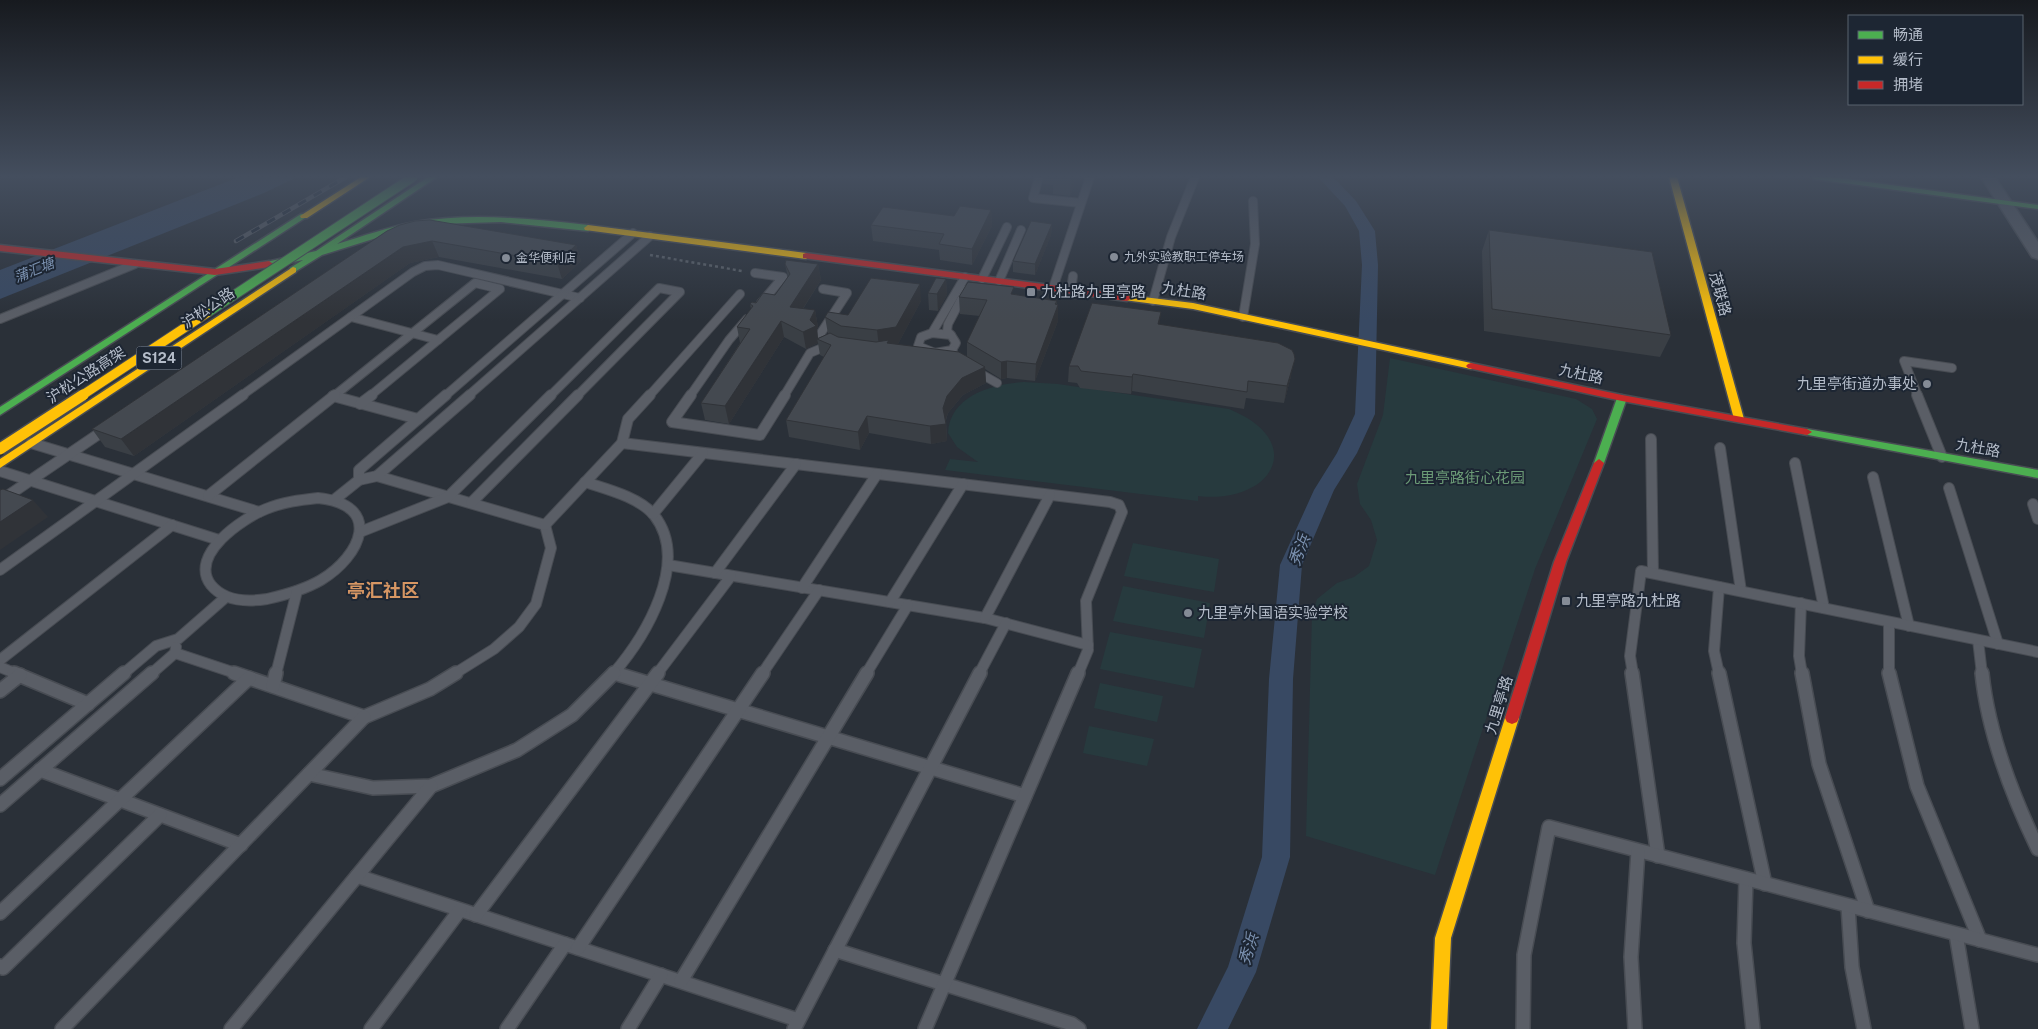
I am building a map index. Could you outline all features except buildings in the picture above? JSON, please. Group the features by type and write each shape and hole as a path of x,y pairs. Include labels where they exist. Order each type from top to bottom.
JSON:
{"street":[{"name":"沪松公路","path":"0,412 290,225"},
{"name":"沪松公路高架","path":"0,450 340,225"},
{"name":"沪松公路","path":"0,464 360,225"},
{"name":"九杜路","path":"318,253 364,237 414,225"},
{"name":"九杜路","path":"566,225 1193,306 1622,398 2038,474"},
{"name":"茂联路","path":"1686,225 1739,420"},
{"path":"2019,225 2038,254"},
{"path":"0,248 215,272 318,253"},
{"path":"233,280 283,248"},
{"name":"九里亭路","path":"1439,1029 1443,938 1560,562 1595,476 1622,398"}],"lane":[{"path":"1053,288 1074,225"},
{"path":"1153,301 1164,258 1176,225"},
{"path":"1243,317 1255,244 1254,225"},
{"path":"932,333 973,278 1007,227"},
{"path":"999,281 1021,230"},
{"path":"359,480 359,470 633,233"},
{"path":"334,500 359,480 377,476 650,236"},
{"path":"0,319 135,264"},
{"path":"0,570 413,272 425,266 438,265 580,298"},
{"path":"755,273 784,277 729,340 672,422 760,435 810,353 837,346 819,336 847,293 823,289"},
{"path":"1071,290 1073,276"},
{"path":"908,348 918,346 926,352 938,354 952,350 956,343 947,330 948,324 973,278"},
{"path":"208,496 475,283 500,289 360,404"},
{"path":"360,532 448,497 659,288 680,292 471,504"},
{"path":"545,525 622,443 628,419 740,294"},
{"path":"351,317 438,340"},
{"path":"918,346 921,337 932,333 951,336"},
{"path":"952,350 955,357 981,375 997,383"},
{"path":"1942,457 1904,361 1952,368"},
{"path":"333,396 418,419"},
{"path":"0,501 117,421"},
{"path":"1651,439 1653,573"},
{"path":"31,443 260,512"},
{"path":"622,443 1110,502 1118,505 1122,512 1086,601 1088,650 925,1029"},
{"path":"1720,448 1741,591"},
{"path":"653,514 703,453"},
{"path":"1795,463 1824,608"},
{"path":"716,573 796,464"},
{"path":"0,471 219,540"},
{"path":"802,588 877,474"},
{"path":"377,476 545,525"},
{"path":"1873,476 1908,626"},
{"path":"308,774 373,788 431,786 517,750 572,715 614,673 640,639 658,602 668,566 665,535 653,514 626,495 585,482"},
{"path":"890,602 963,484"},
{"path":"1949,488 1998,644"},
{"path":"985,618 1050,495"},
{"path":"318,498 334,500 350,507 359,518 360,532 355,548 341,564 321,580 297,591 271,599 246,601 226,597 211,588 205,574 208,557 219,540 237,524 260,512 299,499 318,498"},
{"path":"2033,504 2038,518"},
{"path":"0,660 172,525"},
{"path":"62,1029 364,717 430,689 494,649 519,627 536,604 551,548 545,525"},
{"path":"668,566 985,618 1088,645"},
{"path":"1658,856 1630,656 1641,571 2038,652"},
{"path":"476,915 731,576"},
{"path":"1719,587 1714,651 1766,884"},
{"path":"507,1029 572,946 738,710 819,590"},
{"path":"273,686 297,591"},
{"path":"0,780 156,646 178,639 226,597"},
{"path":"1801,603 1799,656 1819,764 1868,911"},
{"path":"681,981 908,605"},
{"path":"1889,622 1889,677 1917,786 1980,940"},
{"path":"357,876 681,981 796,1025 1006,623"},
{"path":"0,805 175,652 178,639"},
{"path":"1978,640 1985,702 2017,806 2038,849"},
{"path":"175,652 364,717"},
{"path":"0,667 88,704"},
{"path":"614,673 1025,796"},
{"path":"0,691 20,675"},
{"path":"0,912 249,678"},
{"path":"40,770 241,844"},
{"path":"231,1029 431,786"},
{"path":"0,966 3,968 160,815"},
{"path":"1523,1029 1524,955 1549,827 2038,955"},
{"path":"1635,1029 1631,956 1638,850"},
{"path":"1746,879 1744,943 1753,1029"},
{"path":"1848,906 1852,967 1864,1029"},
{"path":"370,1029 460,910"},
{"path":"1956,934 1972,1029"},
{"path":"835,950 1072,1024 1079,1029"},
{"path":"628,1029 661,975"}],"path":[{"path":"632,252 755,273"}],"green space":[{"name":"九里亭路街心花园","path":"1390,358 1576,399 1592,409 1597,419 1535,569 1435,875 1306,836 1312,615 1317,599 1337,583 1354,577 1369,566 1377,540 1371,520 1360,504 1357,484 1383,415"},
{"path":"1024,382 1058,384 1229,409 1254,423 1269,438 1274,453 1271,468 1261,481 1245,491 1224,496 1198,496 1198,501 945,470 950,459 978,462 957,447 948,433 956,409 975,394 987,389 999,385"},
{"path":"1133,543 1219,559 1214,592 1124,576"},
{"path":"1123,586 1210,603 1204,638 1113,621"},
{"path":"1110,632 1202,649 1194,688 1100,669"},
{"path":"1100,683 1163,696 1157,722 1094,708"},
{"path":"1089,726 1154,739 1147,766 1083,753"}],"water":[{"name":"蒲汇塘","path":"116,225 184,225 0,299 0,270"}],"waterway":[{"name":"秀浜","path":"1212,1029 1241,972 1276,857 1281,679 1291,565 1324,490 1347,453 1365,414 1370,265 1367,231 1363,225"}],"railway":[{"path":"236,241 263,225"}],"traffic: fast":[{"path":"0,412 290,225"},
{"path":"207,313 340,225"},
{"path":"293,270 361,225"},
{"path":"269,264 312,255 413,225"},
{"path":"562,225 588,228"},
{"path":"1599,463 1622,398"},
{"path":"1807,432 2038,474"}],"traffic: slow":[{"path":"1686,225 1739,419"},
{"path":"588,228 806,256"},
{"path":"0,464 293,270"},
{"path":"1127,298 1193,306 1471,366"},
{"path":"0,449 207,313"},
{"path":"1439,1029 1443,938 1512,718"}],"traffic: jam":[{"path":"0,248 215,272 269,264"},
{"path":"806,256 1127,298"},
{"path":"1471,366 1622,398 1807,432"},
{"path":"1512,718 1560,562 1599,463"}],"place":[{"name":"九外实验教职工停车场","path":"1114,257"},
{"name":"金华便利店","path":"506,258"},
{"name":"九杜路九里亭路","path":"1031,292"},
{"name":"九里亭街道办事处","path":"1927,384"},
{"name":"九里亭路九杜路","path":"1566,601"},
{"name":"九里亭外国语实验学校","path":"1188,613"}],"district":[{"name":"亭汇社区","path":"383,591"}]}
